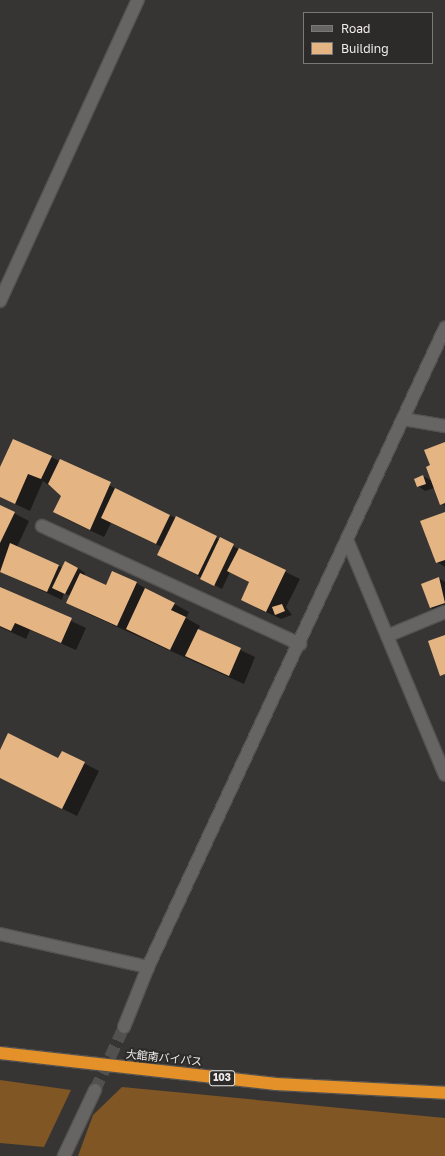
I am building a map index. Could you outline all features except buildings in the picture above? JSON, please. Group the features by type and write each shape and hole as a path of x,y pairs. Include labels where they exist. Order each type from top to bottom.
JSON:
{"highway":[{"name":"大館南バイパス","path":"0,1053 276,1084 445,1093"}],"street":[{"path":"0,301 138,0"},
{"path":"124,1027 148,967 348,542 445,328"},
{"path":"403,420 445,426"},
{"path":"42,526 300,644"},
{"path":"348,542 445,775"},
{"path":"387,636 445,612"},
{"path":"0,934 148,967"},
{"path":"64,1156 95,1090"}],"shaded area":[{"path":"0,1080 71,1090 44,1147 0,1143"},
{"path":"122,1087 445,1118 445,1156 78,1156 93,1115"}],"tunnel":[{"path":"95,1090 124,1027"}]}
